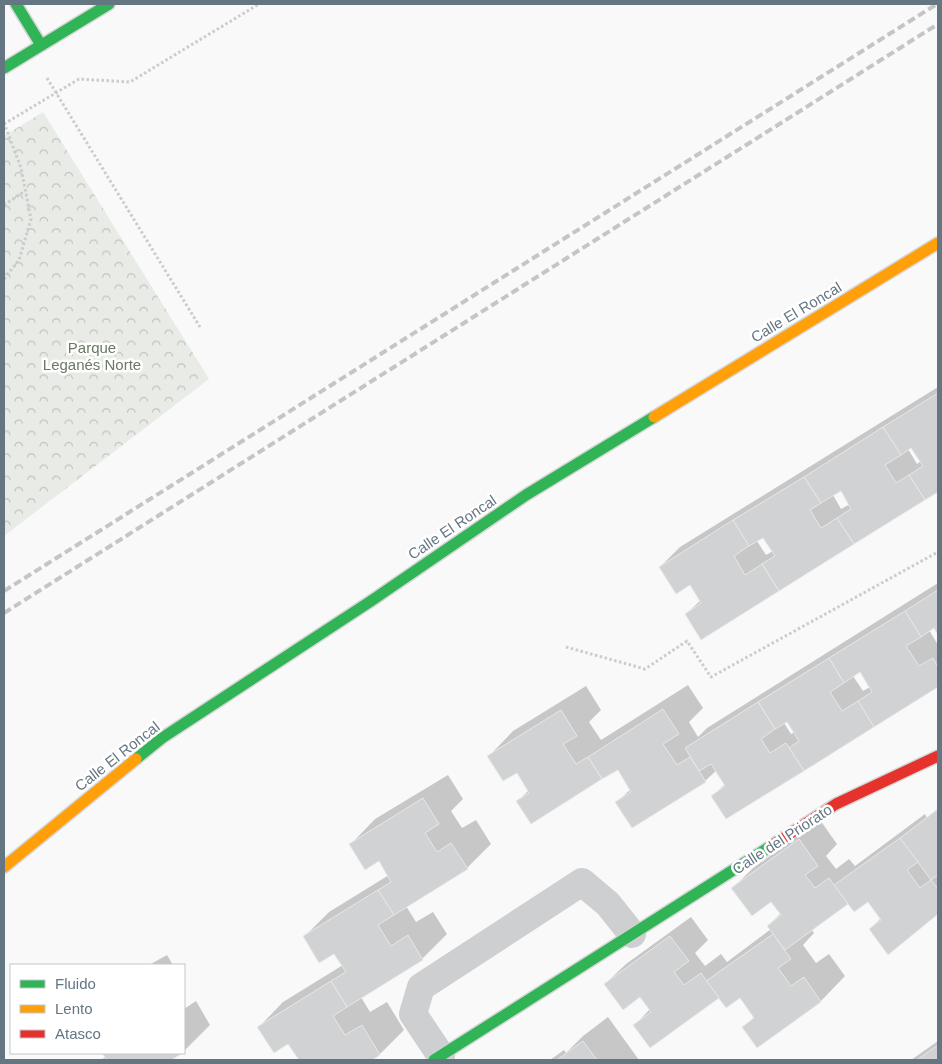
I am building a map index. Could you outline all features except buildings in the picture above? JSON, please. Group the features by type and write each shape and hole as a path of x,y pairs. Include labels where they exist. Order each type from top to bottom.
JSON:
{"street":[{"path":"16,4 41,45"},
{"path":"4,68 109,4"},
{"name":"Calle El Roncal","path":"4,867 162,738 371,601 526,496 938,243"},
{"name":"Calle del Priorato","path":"632,934 608,904 582,882 421,987 413,1014 437,1058 632,934 836,804 938,756"}],"path":[{"path":"4,279 19,260 31,219 21,168 4,124 79,79 130,82 259,4"},
{"path":"47,78 200,327"},
{"path":"4,205 25,191"},
{"path":"566,648 645,668 687,641 711,677 938,552"}],"green space":[{"name":"Parque Leganés Norte","path":"43,112 209,379 4,536 4,136"}],"railway":[{"path":"4,591 937,4"},
{"path":"4,613 938,24"}],"traffic: fast":[{"path":"16,4 41,45"},
{"path":"4,68 109,4"},
{"path":"136,759 162,738 371,601 526,495 654,417"},
{"path":"434,1060 771,846"}],"traffic: slow":[{"path":"654,417 938,243"},
{"path":"4,867 136,759"}],"traffic: jam":[{"path":"771,846 836,804 938,756"}]}
